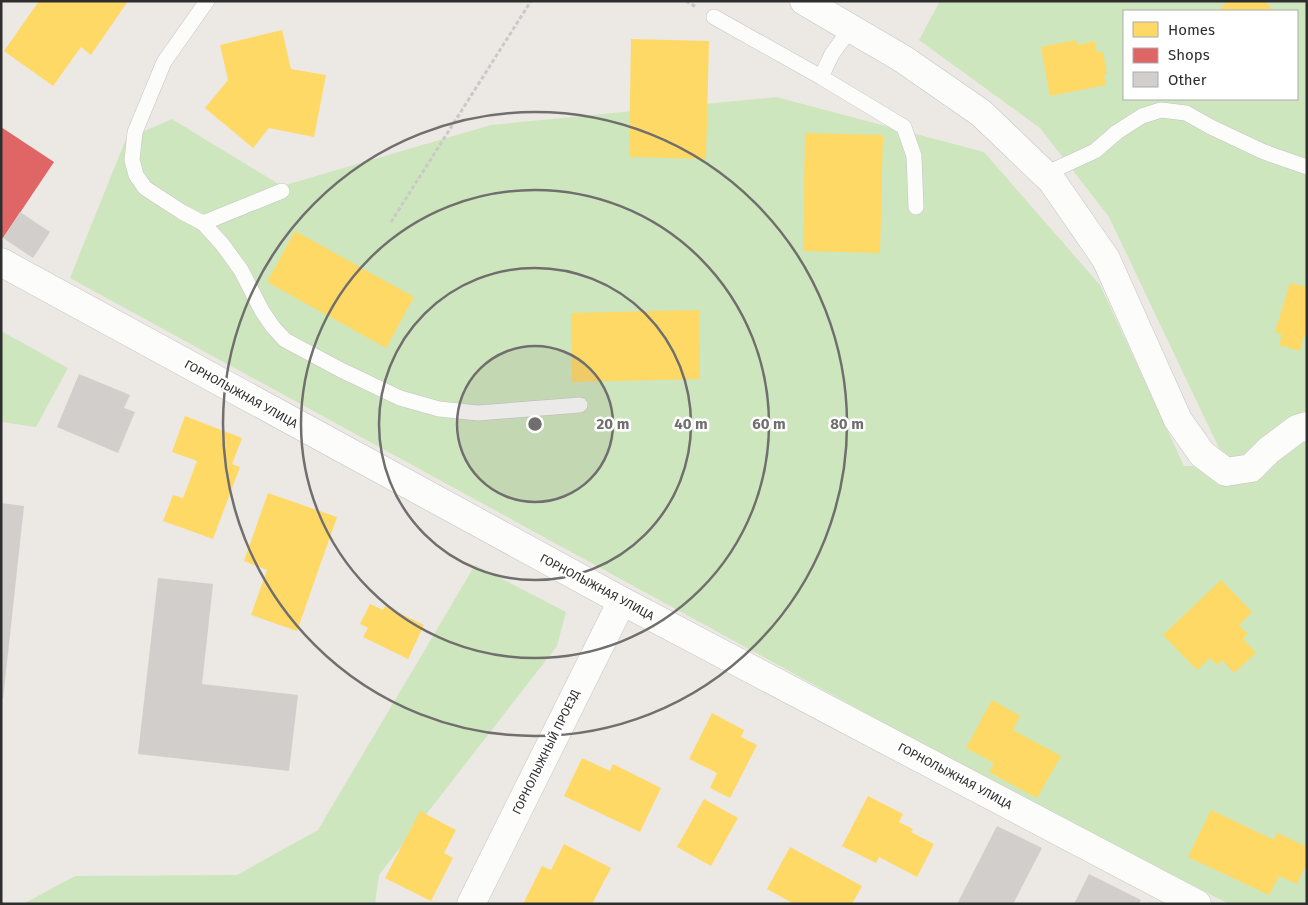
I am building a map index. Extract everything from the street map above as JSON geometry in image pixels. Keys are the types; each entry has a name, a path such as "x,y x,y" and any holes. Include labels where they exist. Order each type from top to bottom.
{"street":[{"path":"804,1 903,59 981,114 1052,181 1106,259 1178,420 1202,454 1226,472 1251,468 1269,450 1290,434 1297,429 1307,426"},
{"name":"ГОРНОЛЫЖНАЯ УЛИЦА","path":"1,262 622,601 1197,904"},
{"name":"ГОРНОЛЫЖНЫЙ ПРОЕЗД","path":"471,904 622,601"}],"lane":[{"path":"207,1 164,62 135,132 132,160 136,175 145,188 203,223 222,244 241,270 262,311 273,327 286,340 350,374 400,398 439,409 478,413 580,405"},
{"path":"714,17 821,77 904,127 914,156 916,207"},
{"path":"821,77 832,54 851,28"},
{"path":"1045,174 1095,151 1117,132 1142,116 1161,110 1186,113 1264,152 1307,167"},
{"path":"203,223 282,191"}],"path":[{"path":"391,222 531,1"}],"green space":[{"path":"940,1 1307,1 1307,904 1229,904 1025,800 70,278 126,139 172,119 282,186 491,125 776,97 984,152 1100,285 1184,466 1227,465 1109,217 1040,128 919,40"},
{"path":"1,331 68,368 36,427 1,422"},
{"path":"475,565 566,612 557,646 379,875 375,904 23,904 75,876 237,875 318,830"}],"building: Homes":[{"path":"39,1 128,1 91,55 81,47 53,86 4,51"},
{"path":"1228,1 1264,1 1273,10 1219,10"},
{"path":"282,30 291,69 326,75 314,137 269,128 253,148 205,108 228,80 220,45"},
{"path":"631,39 709,41 706,159 629,157"},
{"path":"1076,40 1077,45 1095,41 1097,53 1103,52 1107,74 1104,75 1106,85 1050,96 1041,47"},
{"path":"805,133 883,135 880,253 803,251"},
{"path":"295,231 414,297 386,348 267,282"},
{"path":"1290,283 1307,287 1307,336 1304,335 1300,351 1279,345 1282,334 1275,332"},
{"path":"699,310 700,379 572,382 571,313"},
{"path":"185,416 242,438 232,464 240,467 213,539 163,521 173,495 183,498 197,461 172,452"},
{"path":"268,493 337,517 297,631 251,615 267,570 244,561"},
{"path":"1221,580 1252,612 1239,625 1248,634 1243,639 1256,653 1234,673 1222,660 1217,665 1210,658 1197,670 1163,635"},
{"path":"370,604 383,610 385,606 424,625 408,659 363,637 368,628 360,624"},
{"path":"992,700 1020,716 1013,730 1061,756 1037,798 989,772 994,763 966,748"},
{"path":"712,713 744,730 741,737 757,745 730,798 710,788 717,773 689,759"},
{"path":"582,758 610,771 613,764 661,788 640,832 564,796"},
{"path":"868,796 903,814 899,822 913,829 911,832 934,844 917,877 879,857 876,863 842,846"},
{"path":"704,799 738,818 711,866 677,847"},
{"path":"1211,810 1274,840 1277,833 1307,847 1307,863 1297,884 1279,876 1269,895 1188,857"},
{"path":"420,811 456,830 444,853 453,858 431,901 385,878"},
{"path":"564,844 611,868 592,904 523,904 542,866 551,870"},
{"path":"790,847 862,886 852,904 794,904 767,889"}],"building: Shops":[{"path":"1,127 54,162 3,238 1,237"}],"building: Other":[{"path":"20,212 50,232 33,258 3,238"},
{"path":"79,374 130,395 124,408 135,412 118,453 57,427"},
{"path":"1,503 24,506 3,699 1,698"},
{"path":"158,578 213,584 202,684 298,695 289,771 138,754"},
{"path":"997,826 1042,848 1013,904 957,904"},
{"path":"1089,874 1141,900 1139,904 1074,904"}]}
